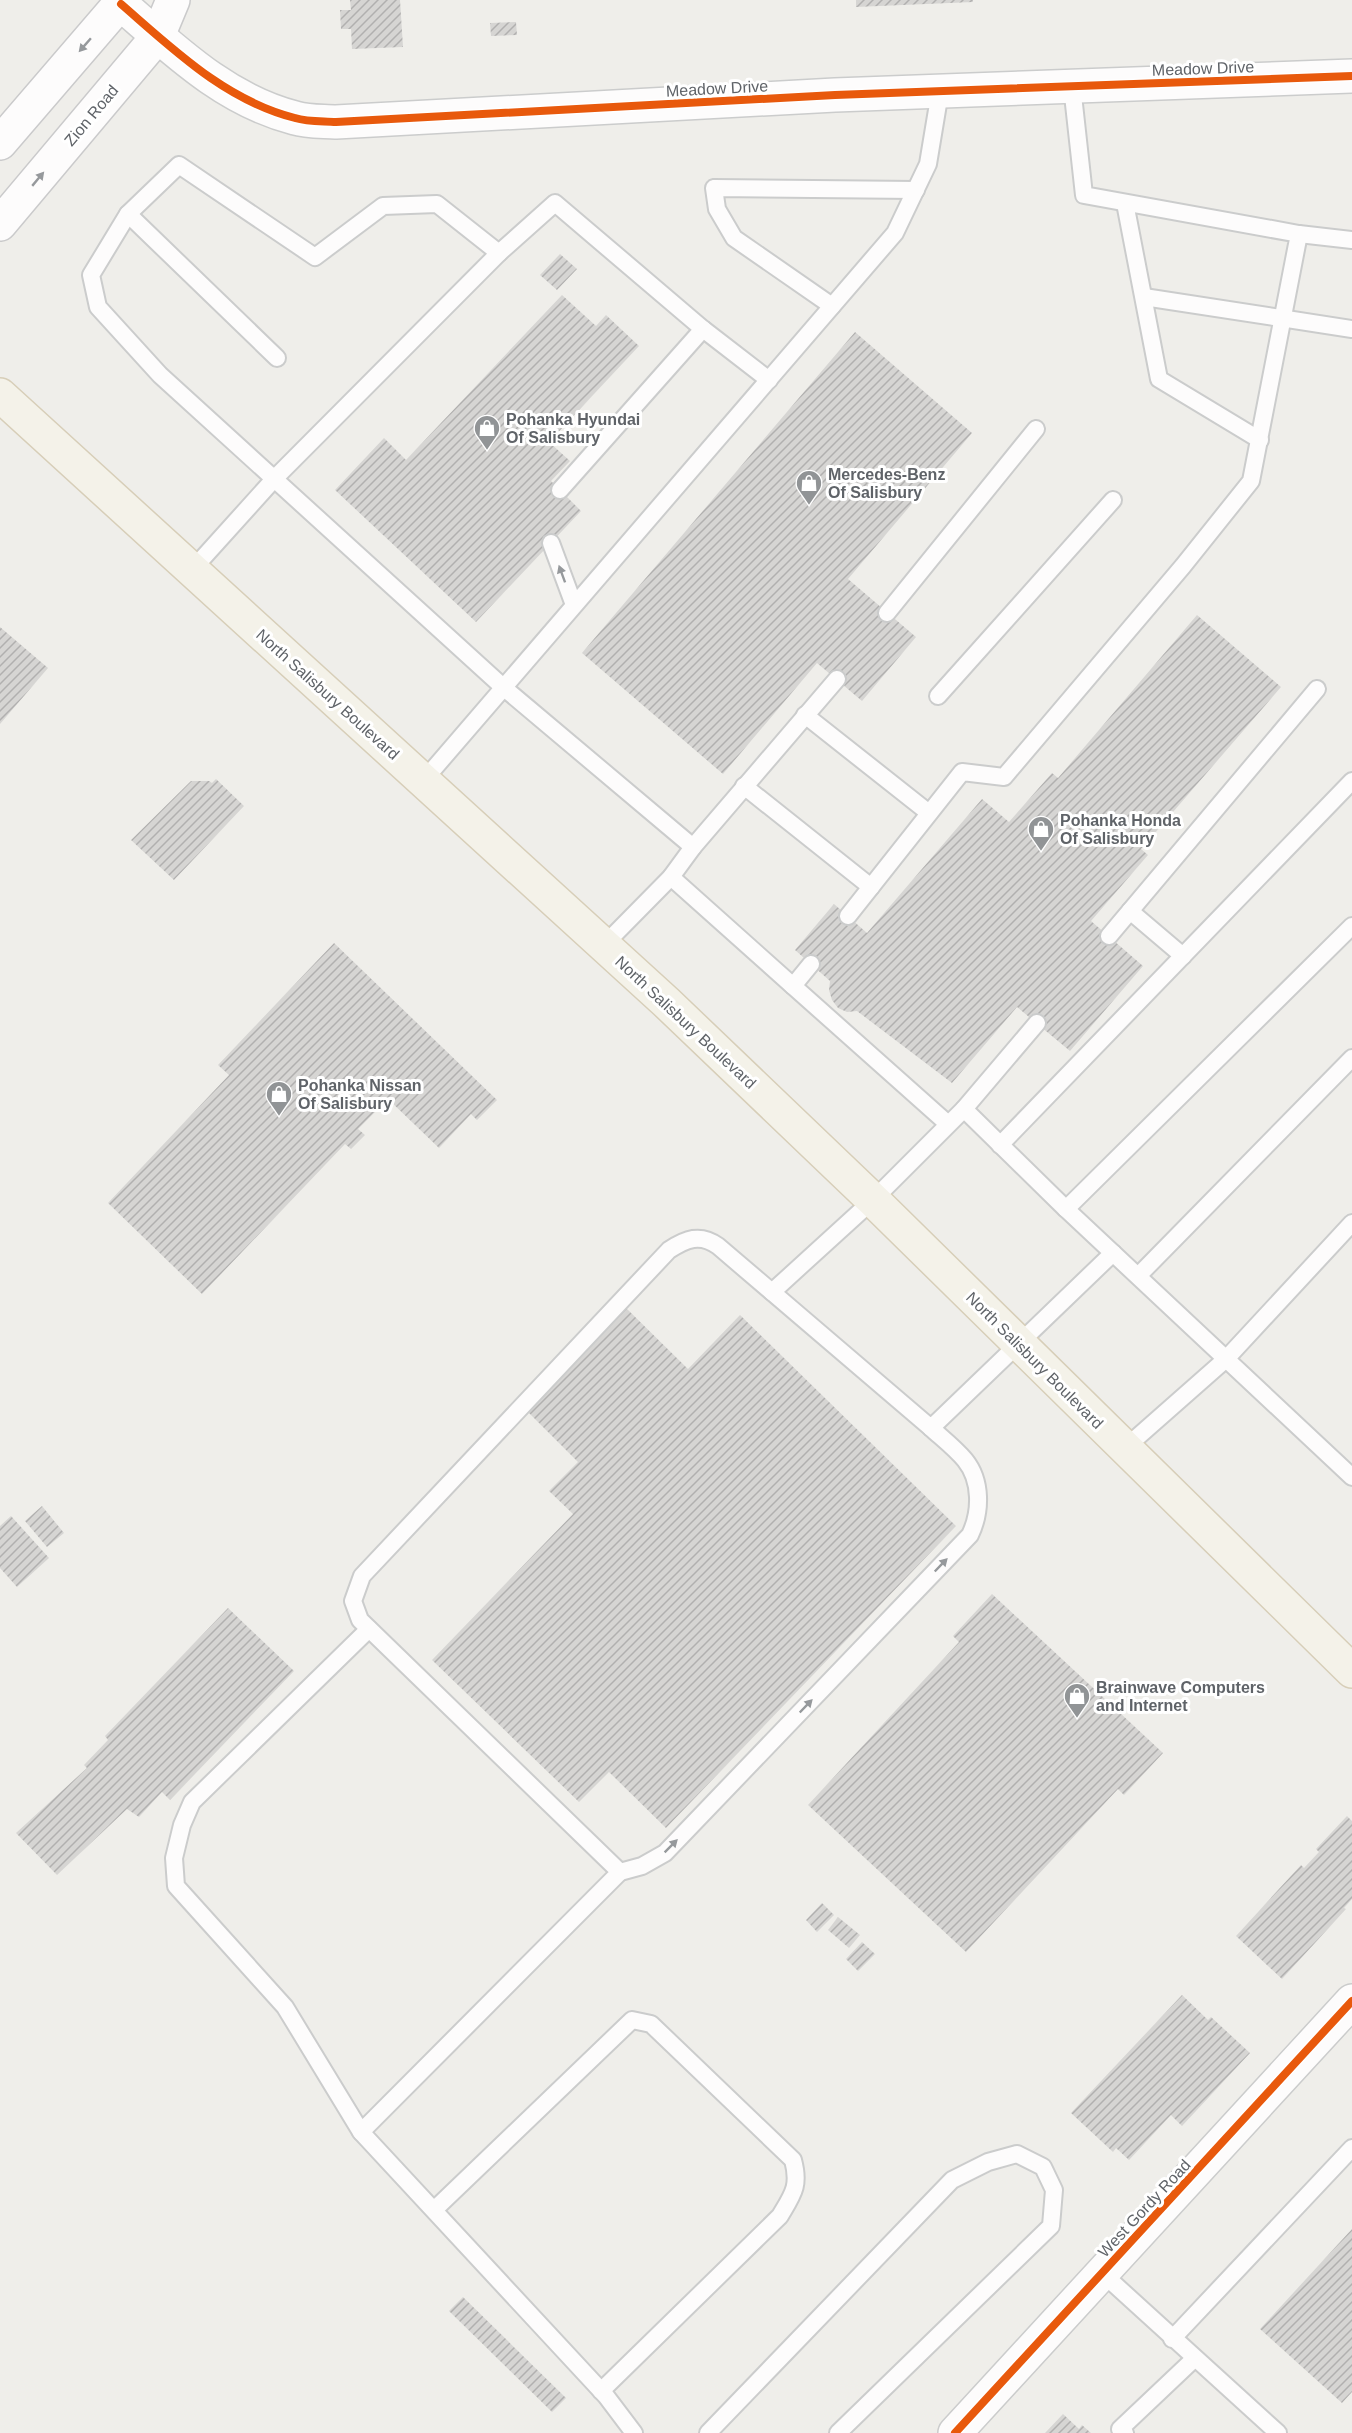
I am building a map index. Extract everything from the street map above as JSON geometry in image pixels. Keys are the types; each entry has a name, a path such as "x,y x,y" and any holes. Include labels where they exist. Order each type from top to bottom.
{"main road":[{"name":"North Salisbury Boulevard","path":"0,395 604,945 873,1200 1352,1671"}],"street":[{"name":"Zion Road","path":"0,224 158,36 173,0"},
{"name":"Meadow Drive","path":"122,2 208,78 248,102 296,119 336,122 811,96 1352,76"},
{"path":"0,143 122,2"},
{"name":"West Gordy Road","path":"955,2433 1352,2001"}],"lane":[{"path":"1072,87 1084,195 1299,234 1352,240"},
{"path":"424,780 895,233 928,164 940,92"},
{"path":"499,253 437,204 383,206 315,257 179,165 128,214 91,275 98,307 160,375 503,687 693,848"},
{"path":"832,306 734,238 717,209 714,188 915,190"},
{"path":"192,570 275,478 499,253 555,203 703,329 769,380"},
{"path":"1125,203 1159,379 1260,441"},
{"path":"128,214 277,358"},
{"path":"848,916 962,772 1004,777 1184,566 1251,481 1299,234"},
{"path":"1144,297 1352,329"},
{"path":"560,490 703,329"},
{"path":"887,613 1036,429"},
{"path":"938,696 1113,500"},
{"path":"551,543 574,605"},
{"path":"604,945 670,877 744,786 837,679"},
{"path":"1108,936 1317,689"},
{"path":"805,715 929,813"},
{"path":"1000,1145 1352,781"},
{"path":"744,786 871,887"},
{"path":"670,877 948,1124"},
{"path":"1130,911 1183,956"},
{"path":"1066,1209 1352,926"},
{"path":"793,986 811,964"},
{"path":"772,1292 873,1200 963,1109 1037,1023"},
{"path":"1138,1276 1352,1058"},
{"path":"963,1109 1066,1209 1352,1477"},
{"path":"1125,1448 1226,1359 1352,1223"},
{"path":"361,2132 620,1872 642,1866 665,1853 970,1535 976,1523 978,1509 975,1482 966,1461 931,1428 709,1239 686,1239 669,1250 362,1576 353,1600 360,1620 620,1872"},
{"path":"931,1428 1113,1253"},
{"path":"369,1629 192,1802 182,1825 174,1858 176,1886 285,2007 361,2132 601,2391 634,2433"},
{"path":"434,2210 632,2020 651,2024 793,2160 797,2176 795,2190 780,2216 601,2391"},
{"path":"1172,2339 1352,2148"},
{"path":"708,2433 952,2180 988,2162 1017,2154 1043,2167 1054,2190 1051,2226 837,2433"},
{"path":"1102,2273 1278,2433"},
{"path":"1125,2433 1120,2429 1194,2359"}],"building":[{"path":"350,0 400,0 403,47 352,49 351,29 341,29 340,10 351,10"},
{"path":"856,0 973,0 973,2 856,7"},
{"path":"516,22 517,35 491,36 490,23"},
{"path":"560,254 577,269 557,290 540,275"},
{"name":"Pohanka Hyundai Of Salisbury","path":"562,295 596,326 606,315 639,346 549,442 570,461 551,481 581,511 476,622 335,490 384,438 406,460"},
{"name":"Mercedes-Benz Of Salisbury","path":"855,332 972,433 848,579 916,637 862,701 817,663 723,774 582,653"},
{"name":"Pohanka Honda Of Salisbury","path":"1197,615 1281,687 1141,849 1148,855 1091,921 1143,966 1070,1051 1017,1007 952,1083 857,1011 847,1012 838,1008 829,990 830,981 795,950 834,904 867,933 982,799 1009,822 1052,773 1058,778"},
{"path":"0,627 48,668 0,724"},
{"path":"216,779 244,806 174,880 131,840 191,781 212,783"},
{"name":"Pohanka Nissan Of Salisbury","path":"334,943 497,1100 477,1120 471,1114 439,1148 388,1099 358,1129 365,1135 351,1149 345,1144 202,1294 108,1203 229,1075 218,1065"},
{"path":"626,1308 688,1369 740,1315 956,1526 666,1828 609,1772 579,1802 432,1660 573,1514 549,1491 578,1462 527,1411"},
{"path":"42,1506 64,1533 47,1547 25,1521"},
{"path":"11,1516 49,1558 17,1587 0,1568 0,1526"},
{"path":"992,1594 1163,1753 1124,1795 1118,1789 966,1952 808,1805 959,1642 953,1636"},
{"path":"228,1608 294,1671 170,1800 162,1792 139,1817 127,1809 57,1875 16,1833 87,1768 84,1765 108,1740 105,1736"},
{"path":"1347,1816 1352,1821 1352,1899 1344,1908 1346,1909 1282,1979 1236,1936 1301,1865 1304,1868 1319,1852 1316,1849"},
{"path":"822,1903 834,1915 817,1932 806,1920"},
{"path":"838,1917 860,1935 849,1948 828,1930"},
{"path":"862,1942 875,1954 858,1971 846,1959"},
{"path":"1182,1995 1208,2020 1211,2017 1250,2053 1182,2126 1171,2115 1129,2160 1116,2148 1113,2152 1071,2113"},
{"path":"1352,2229 1352,2392 1342,2403 1260,2329"},
{"path":"463,2297 566,2398 552,2412 449,2311"},
{"path":"1063,2414 1079,2429 1082,2425 1091,2433 1045,2433"}],"cycle path":[{"path":"121,4 181,56 223,86 270,110 315,121 336,122 835,95 1352,76"},
{"path":"955,2433 1352,2001"}],"place":[{"name":"Pohanka Hyundai Of Salisbury","path":"487,451"},
{"name":"Mercedes-Benz Of Salisbury","path":"809,506"},
{"name":"Pohanka Honda Of Salisbury","path":"1041,852"},
{"name":"Pohanka Nissan Of Salisbury","path":"279,1117"},
{"name":"Brainwave Computers and Internet","path":"1077,1719"}]}
